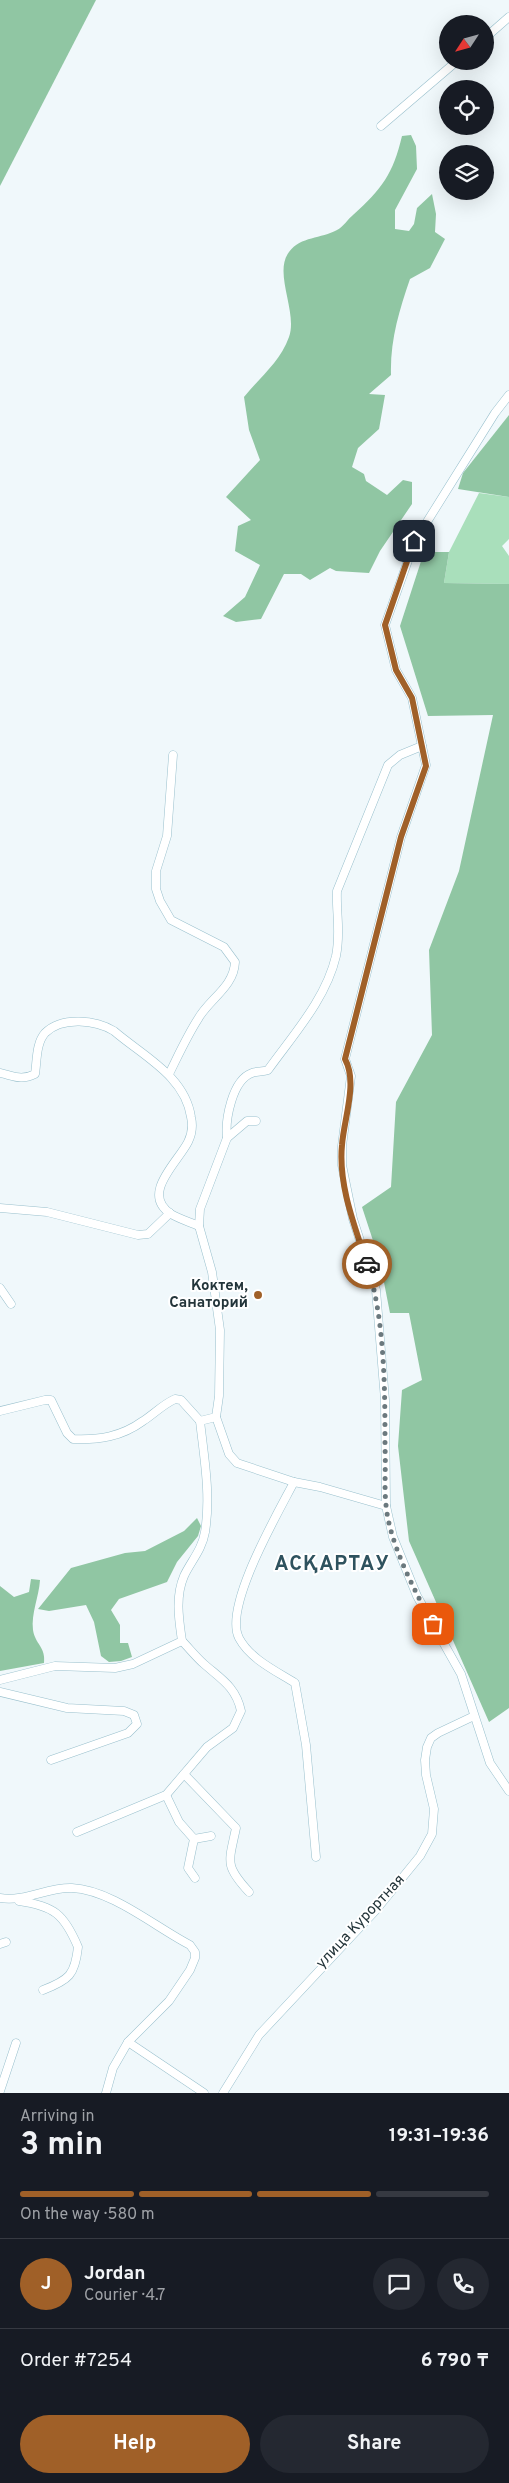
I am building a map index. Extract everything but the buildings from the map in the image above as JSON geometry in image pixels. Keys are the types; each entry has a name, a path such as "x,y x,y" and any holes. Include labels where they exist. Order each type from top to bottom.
{"street":[{"path":"494,30 509,17"},
{"path":"381,126 446,70"},
{"path":"509,395 495,413 414,541 385,625 396,670 412,698 426,766 401,837 346,1058 351,1076 342,1146 342,1165 353,1219 376,1290 385,1400 386,1506 393,1537 417,1596 461,1674 490,1763 509,1791"},
{"path":"386,1506 320,1486 294,1482 237,1462 229,1454 216,1417 219,1396 220,1330 212,1272 199,1226 200,1209 227,1138 227,1114 235,1093 246,1078 253,1073 268,1070 312,1010 325,985 336,956 340,920 336,905 337,891 388,765 400,755 422,746"},
{"path":"169,1074 198,1017 224,989 233,975 236,962 224,947 175,923 165,911 156,889 156,872 167,836 173,755"},
{"path":"0,1073 18,1078 26,1078 34,1074 40,1043 45,1033 67,1023 84,1022 106,1026 114,1031 169,1074 187,1101 193,1128 187,1144 175,1159 159,1188 159,1196 170,1213 199,1226"},
{"path":"227,1138 247,1121 256,1120"},
{"path":"0,1208 47,1212 138,1235 148,1234 170,1213"},
{"path":"0,1288 11,1304"},
{"path":"0,1411 51,1400 67,1433 73,1439 97,1440 121,1434 143,1422 159,1408 175,1399 181,1400 200,1421 207,1488 207,1514 201,1549 184,1577 178,1602 182,1641 203,1663 225,1680 235,1692 241,1711 233,1728 207,1747 166,1795 77,1832"},
{"path":"200,1421 216,1417"},
{"path":"294,1482 247,1576 240,1597 237,1633 239,1639 260,1661 295,1683 306,1745 316,1857"},
{"path":"0,1680 55,1666 115,1668 134,1664 182,1641"},
{"path":"0,1692 67,1708 124,1711 134,1716 137,1724 128,1733 52,1760"},
{"name":"улица Курортная","path":"222,2093 259,2035 376,1910 420,1856 432,1834 434,1809 425,1760 432,1738 438,1733 474,1716"},
{"path":"184,1774 236,1828 229,1864 236,1878 249,1892"},
{"path":"166,1795 172,1811 194,1839 188,1868 195,1878"},
{"path":"194,1839 211,1836"},
{"path":"15,1900 72,1888 104,1896 190,1945 195,1952 195,1958 180,1987 154,2018 128,2042 114,2068 106,2093"},
{"path":"0,1898 50,1908 64,1921 78,1947 71,1974 63,1983 43,1990"},
{"path":"128,2042 204,2093"},
{"path":"0,2091 16,2043"}],"green space":[{"path":"0,0 96,0 0,186"},
{"path":"411,135 416,146 417,169 395,210 395,229 409,231 414,224 417,208 432,194 436,214 435,232 445,239 430,268 410,279 396,326 392,350 391,375 369,394 385,395 379,429 358,448 352,467 364,474 366,481 387,495 403,480 412,482 412,504 380,551 369,573 336,571 330,568 310,580 301,574 284,574 261,619 236,622 223,616 245,597 260,565 235,551 238,526 251,520 226,497 260,460 249,430 244,397 275,362 289,337 291,316 284,282 285,261 289,252 299,243 337,230 372,197 385,180 395,161 402,136"},
{"path":"509,415 509,497 458,489 463,473"},
{"path":"479,493 509,497 509,539 502,546 509,556 509,584 444,583 449,552"},
{"path":"424,552 449,552 444,583 509,584 509,1708 489,1722 409,1541 398,1446 402,1390 422,1380 409,1313 390,1313 380,1262 362,1207 391,1187 396,1102 432,1035 429,950 459,871 493,715 428,716 400,626"},
{"path":"197,1518 201,1526 198,1536 177,1562 167,1582 119,1599 111,1610 120,1625 120,1643 128,1643 132,1657 121,1661 109,1662 101,1656 94,1622 86,1605 49,1611 38,1609 71,1568 125,1553 145,1551 184,1531"},
{"path":"31,1579 40,1580 34,1611 33,1630 42,1649 44,1663 0,1671 0,1586 14,1597 29,1592"}],"way so far":[{"path":"367,1264 376,1290 385,1400 386,1506 393,1537 417,1596 433,1624"}],"place":[{"name":"Коктем, Санаторий","path":"258,1295"}],"district":[{"name":"АСҚАРТАУ","path":"332,1565"}],"route":[{"path":"367,1264 353,1219 342,1165 342,1146 351,1076 350,1068 345,1059 401,837 426,766 412,698 396,670 385,625 414,541"}]}
